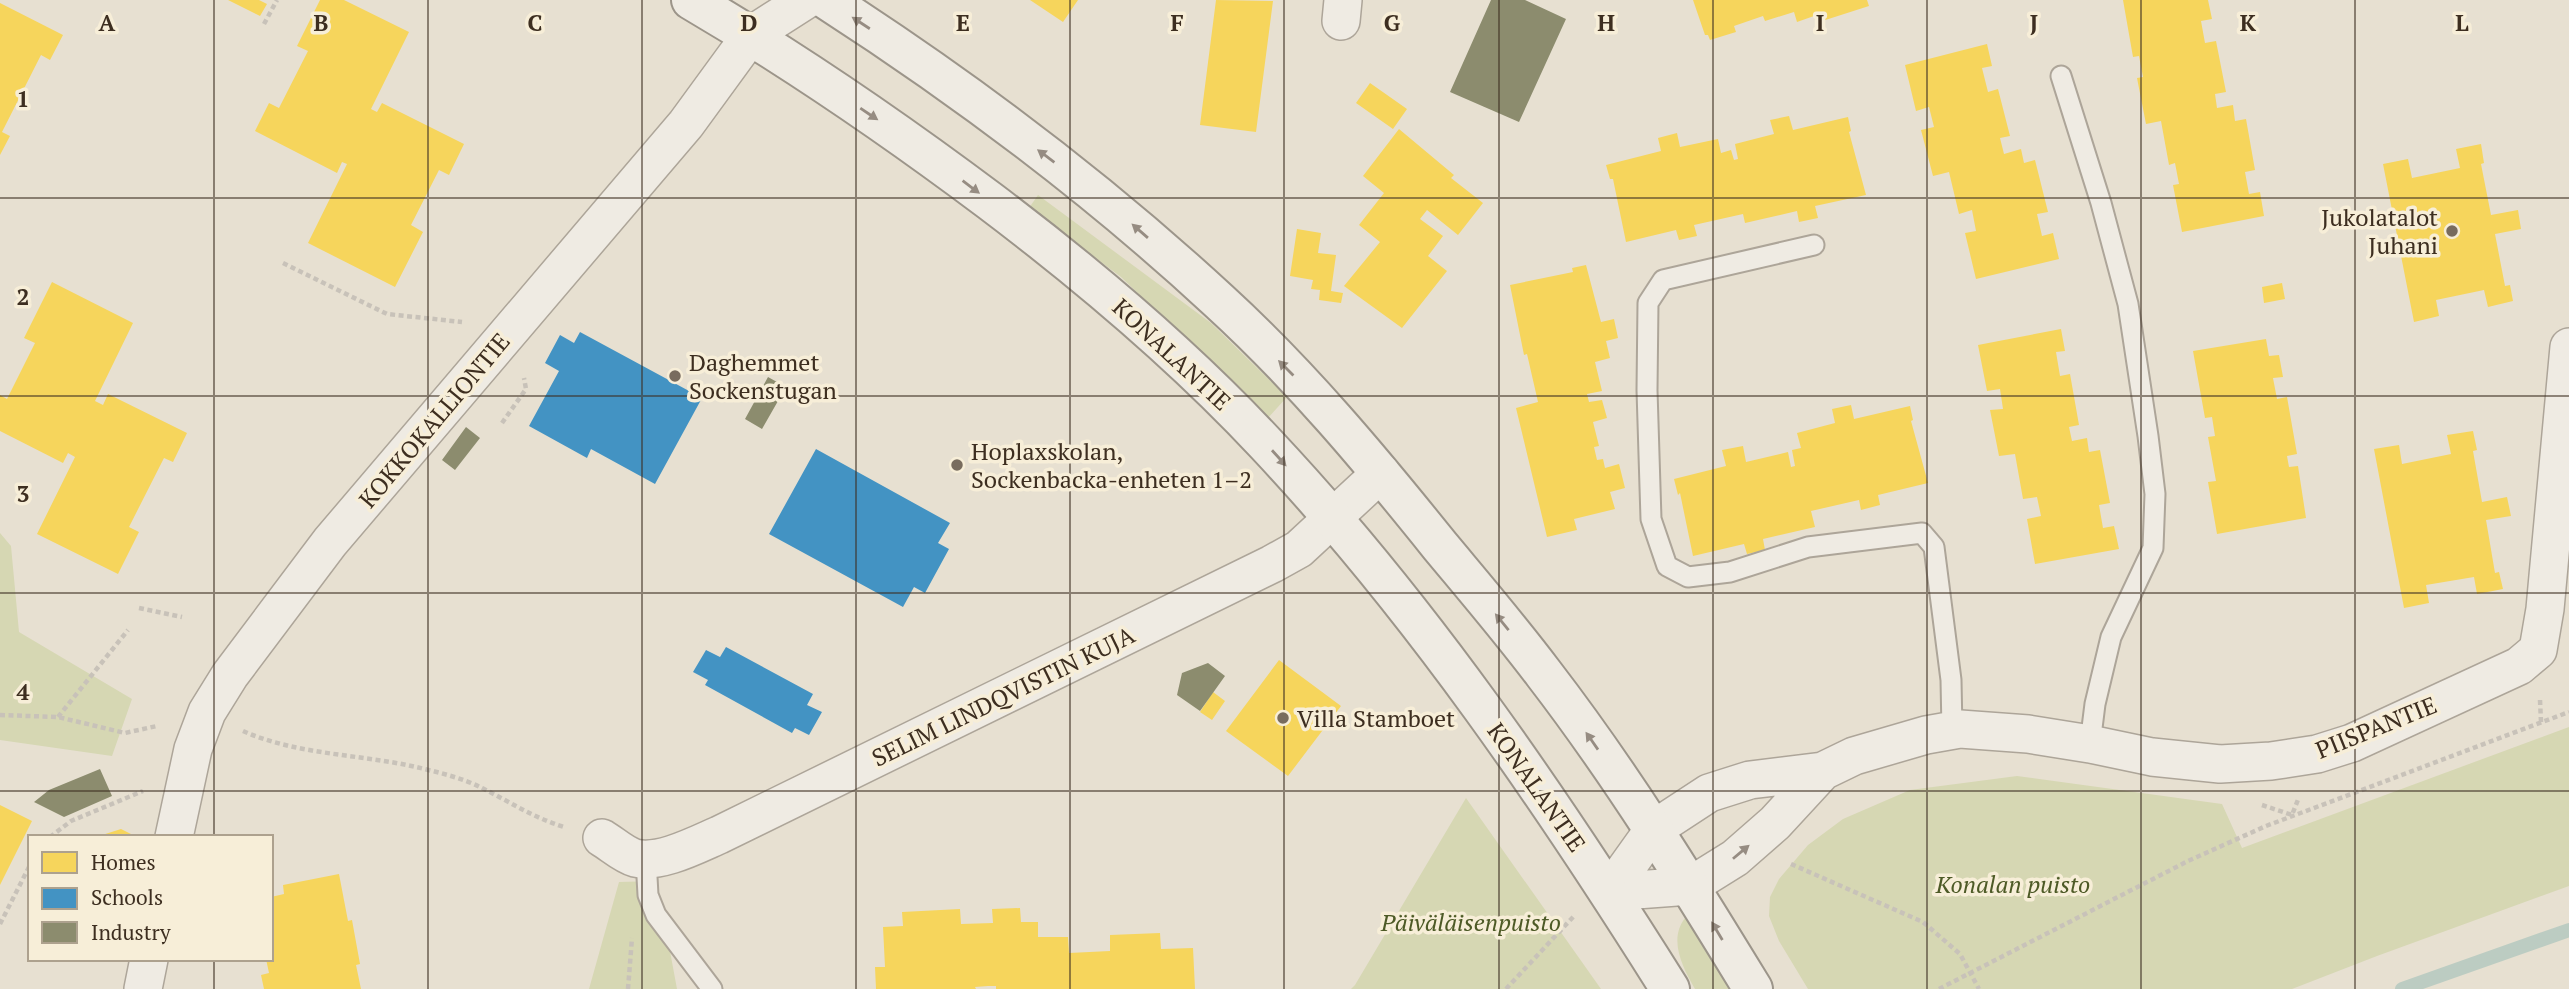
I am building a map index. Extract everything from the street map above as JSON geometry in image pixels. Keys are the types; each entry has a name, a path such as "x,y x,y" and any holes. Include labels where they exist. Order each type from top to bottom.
{"main road":[{"name":"KONALANTIE","path":"691,0 751,35 916,145 1068,260 1171,349 1265,442 1333,518 1442,652 1609,892 1670,989"},
{"path":"827,0 899,47 1100,197 1221,302 1312,394 1381,473 1545,675 1654,829 1753,989"}],"street":[{"path":"751,35 806,0"},
{"name":"KOKKOKALLIONTIE","path":"174,835 193,749 207,712 230,675 330,542 686,124 751,35"},
{"name":"PIISPANTIE","path":"1609,892 1654,829 1709,793 1750,780 1823,771 1888,744 1959,729 2028,734 2152,757 2220,764 2272,761 2317,754 2352,743 2519,666 2538,650 2546,609 2569,347"},
{"name":"SELIM LINDQVISTIN KUJA","path":"646,859 678,853 719,835 1272,564 1299,549 1381,473"},
{"name":"PIISPANTIE","path":"1609,892 1690,886 1735,858 1775,823 1823,771"},
{"path":"602,838 634,858 646,859"},
{"path":"143,989 149,961"}],"lane":[{"path":"2061,76 2101,203 2128,304 2155,494 2153,548 2111,637 2095,704 2090,744"},
{"path":"1814,245 1663,280 1648,303 1647,390 1651,519 1667,566 1688,578 1730,572 1808,547 1922,533 1934,547 1951,680 1952,730"},
{"path":"646,859 648,895 656,915 712,989"}],"path":[{"path":"264,24 277,0"},
{"path":"283,263 387,314 463,322"},
{"path":"139,608 182,617"},
{"path":"58,717 128,630"},
{"path":"207,712 267,742 416,767 480,786 536,819 602,838"},
{"path":"1939,989 2188,861 2292,815 2569,712"},
{"path":"0,715 58,717 125,733 169,724"},
{"path":"53,835 71,821 153,786"},
{"path":"2259,804 2292,815"},
{"path":"1783,860 1923,922 1960,954 1979,989"},
{"path":"0,924 28,870"},
{"path":"1506,989 1577,914 1609,892"}],"green space":[{"path":"1038,195 1211,323 1287,397 1268,418 1121,277 1029,208"},
{"path":"0,533 11,546 19,632 132,699 112,756 0,740"},
{"name":"Konalan puisto","path":"2569,727 2569,886 2292,989 1808,989 1779,941 1769,916 1770,897 1779,879 1808,845 1843,819 1910,790 2017,776 2222,804 2242,848"},
{"name":"Päiväläisenpuisto","path":"1466,798 1601,989 1351,989"},
{"path":"657,881 677,989 589,989 619,882"},
{"path":"1685,918 1729,989 1695,989 1679,954 1678,935"}],"building: Homes":[{"path":"228,0 259,0 267,4 260,16"},
{"path":"320,0 344,0 409,32 371,109 377,112 382,103 464,144 449,175 439,170 411,225 423,232 395,287 308,243 347,164 342,162 337,173 255,131 269,103 279,108 308,51 297,46"},
{"path":"1030,0 1078,0 1063,22"},
{"path":"1216,0 1273,1 1256,132 1200,125"},
{"path":"1693,0 1867,0 1869,6 1816,23 1814,16 1797,22 1794,12 1765,21 1763,16 1734,26 1736,32 1710,40 1708,35 1705,35"},
{"path":"2123,0 2208,0 2212,19 2201,21 2205,43 2216,41 2226,92 2215,94 2217,108 2233,105 2235,121 2246,119 2255,170 2245,172 2249,194 2260,192 2264,216 2182,232 2173,185 2179,184 2175,163 2169,165 2161,121 2146,124 2137,78 2143,77 2139,56 2133,57"},
{"path":"0,3 63,35 50,60 41,55 2,132 10,136 0,155"},
{"path":"1987,44 1992,66 1982,68 1988,92 1998,89 2010,136 2000,138 2004,154 2021,149 2024,163 2035,160 2048,212 2037,214 2042,236 2053,233 2059,259 1976,279 1965,233 1976,231 1972,210 1959,214 1949,172 1933,176 1921,130 1934,127 1929,107 1916,111 1905,65"},
{"path":"1370,83 1407,109 1393,129 1356,103"},
{"path":"1789,116 1793,130 1848,117 1849,132 1866,195 1815,206 1818,218 1799,222 1797,211 1745,223 1743,214 1694,225 1697,236 1679,240 1676,230 1626,242 1613,179 1610,179 1606,165 1661,151 1658,138 1677,133 1680,147 1718,139 1721,153 1731,150 1734,160 1738,159 1735,144 1774,134 1770,120"},
{"path":"1399,129 1454,175 1451,178 1483,203 1458,235 1427,210 1420,219 1443,236 1428,256 1447,271 1402,328 1344,286 1380,242 1359,225 1384,193 1363,176"},
{"name":"Jukolatalot Juhani","path":"2481,144 2484,163 2481,164 2491,215 2518,210 2521,229 2495,234 2505,286 2510,285 2513,301 2488,307 2484,290 2436,300 2439,316 2414,322 2383,164 2408,159 2412,178 2460,168 2456,149"},
{"path":"1297,229 1321,233 1318,253 1336,255 1331,291 1343,293 1341,303 1319,300 1320,290 1311,289 1313,280 1290,276"},
{"path":"1586,265 1601,322 1614,319 1618,338 1606,341 1610,358 1595,362 1602,391 1587,394 1589,402 1602,400 1607,418 1593,422 1599,446 1594,447 1597,460 1603,459 1605,468 1619,464 1625,488 1610,492 1615,509 1574,519 1577,530 1547,537 1516,408 1538,402 1527,354 1524,355 1510,285 1573,272 1572,268"},
{"path":"52,282 133,323 95,401 103,405 108,394 187,433 173,462 164,458 129,527 139,532 118,574 37,534 75,457 68,453 63,463 0,431 0,395 7,399 35,343 24,338"},
{"path":"2282,283 2285,299 2264,303 2262,287"},
{"path":"2061,329 2065,351 2056,352 2060,376 2070,374 2079,425 2069,427 2072,441 2087,438 2089,452 2100,450 2110,503 2099,505 2103,528 2114,526 2119,549 2035,564 2027,519 2041,516 2037,497 2023,499 2015,454 1999,456 1990,410 2003,409 2000,389 1987,391 1978,345"},
{"path":"2266,339 2269,356 2279,355 2283,377 2273,378 2277,399 2287,397 2297,454 2287,456 2289,467 2298,466 2306,518 2217,534 2208,482 2216,481 2208,437 2215,436 2212,417 2205,418 2193,351"},
{"path":"1851,405 1854,419 1910,406 1911,421 1928,483 1878,495 1880,505 1861,510 1859,500 1811,511 1815,527 1763,539 1765,550 1747,554 1744,544 1693,556 1680,493 1678,495 1674,479 1726,466 1722,450 1743,446 1746,462 1788,452 1791,467 1795,466 1792,450 1801,448 1797,433 1835,423 1832,409"},
{"path":"2473,431 2477,450 2473,451 2482,502 2507,497 2511,516 2486,520 2495,573 2499,572 2503,589 2477,594 2474,577 2426,585 2429,603 2404,608 2374,449 2399,445 2402,464 2451,454 2447,435"},
{"name":"Villa Stamboet","path":"1279,660 1341,706 1288,776 1226,731"},
{"path":"1213,692 1225,701 1212,720 1200,712"},
{"path":"0,805 32,821 0,885"},
{"path":"121,829 133,835 102,835"},
{"path":"339,874 348,921 352,920 360,964 356,965 361,989 264,989 261,975 269,973 266,961 273,961 273,897 284,894 283,885"},
{"path":"1020,908 1021,922 1038,922 1038,937 1068,937 1069,953 1110,951 1110,935 1160,933 1161,949 1193,948 1195,989 996,989 996,986 988,986 975,987 976,989 876,989 875,967 885,967 883,927 903,926 902,912 960,909 961,924 993,923 992,909"}],"building: Schools":[{"path":"580,332 702,398 655,484 591,449 587,458 529,426 559,371 545,363 560,335 574,343"},
{"path":"816,449 950,523 938,543 949,549 925,593 914,587 903,607 769,534"},
{"path":"726,647 813,694 807,705 822,712 809,735 795,728 792,733 705,685 708,680 693,672 706,650 720,657"}],"building: Industry":[{"path":"1491,0 1525,0 1566,19 1519,122 1450,92"},
{"path":"768,377 786,387 762,429 745,419"},
{"path":"466,427 480,438 455,470 442,460"},
{"path":"1208,663 1225,676 1200,711 1177,695 1182,673"},
{"path":"100,769 112,796 64,817 34,802 49,790"}],"waterway":[{"path":"2402,989 2569,930"}],"place":[{"name":"Jukolatalot Juhani","path":"2452,231"},
{"name":"Daghemmet Sockenstugan","path":"675,376"},
{"name":"Hoplaxskolan, Sockenbacka-enheten 1–2","path":"957,465"},
{"name":"Villa Stamboet","path":"1283,718"}]}
